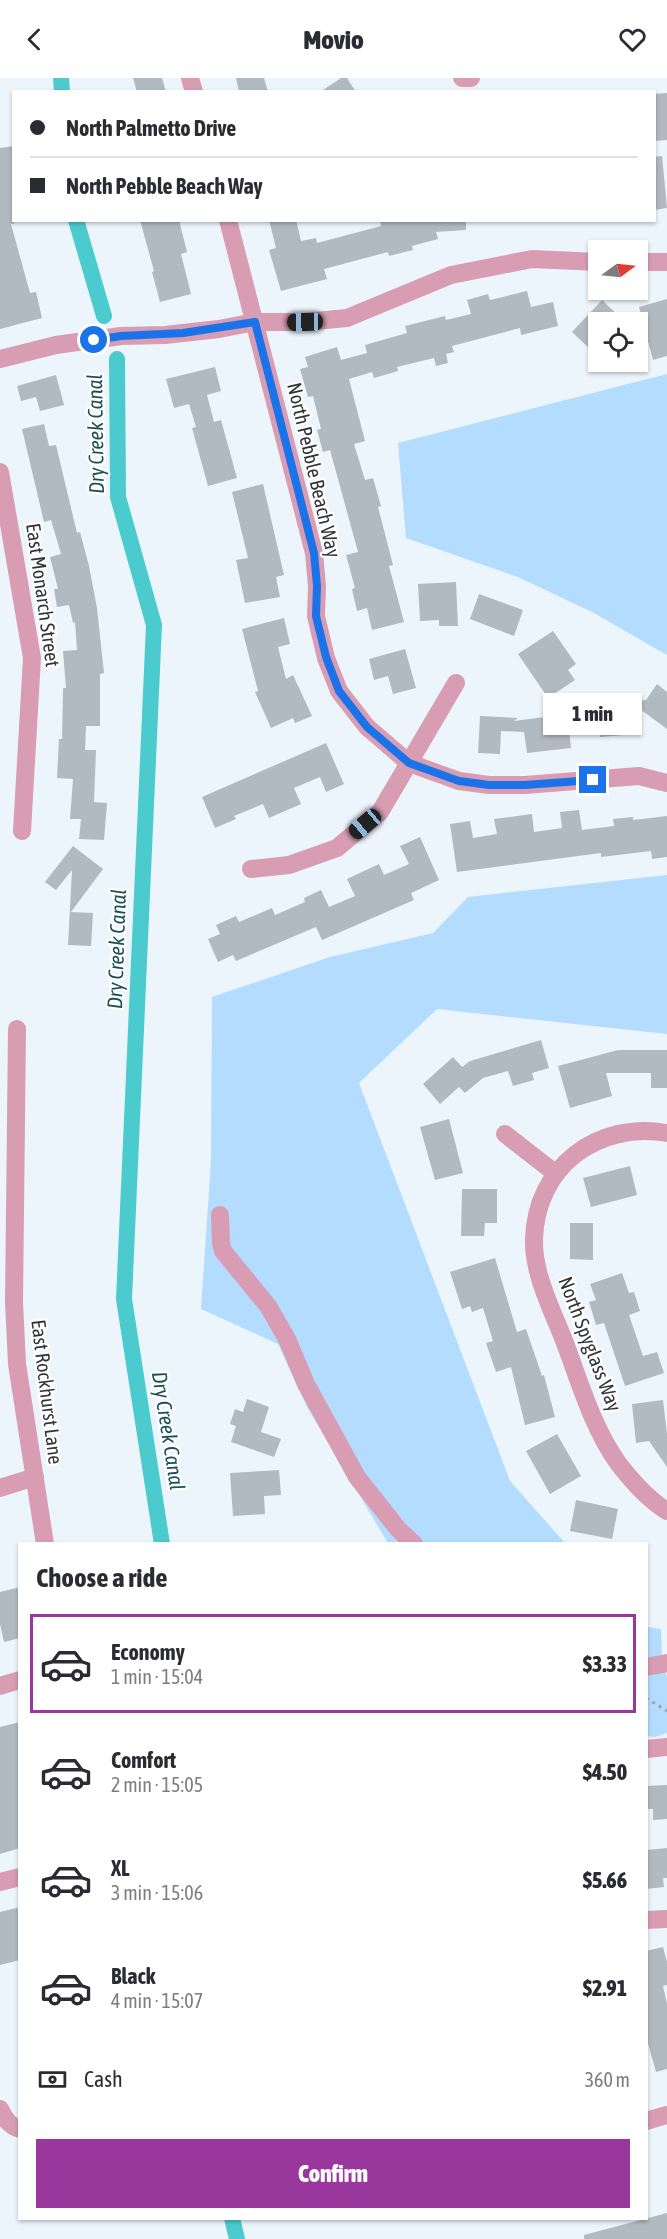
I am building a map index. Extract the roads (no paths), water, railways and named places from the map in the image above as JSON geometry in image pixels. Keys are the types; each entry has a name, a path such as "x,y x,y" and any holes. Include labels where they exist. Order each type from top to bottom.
{"street":[{"path":"462,78 471,78"},
{"name":"North Pebble Beach Way","path":"229,222 314,553 317,586 316,616 326,657 339,691 367,727 409,763 459,781 489,785 525,785 639,776 667,783"},
{"path":"0,359 56,345 121,336 197,332 255,322 305,322 347,318 451,275 532,259 588,262"},
{"path":"648,262 667,262"},
{"name":"East Monarch Street","path":"0,472 5,524 32,658 22,831"},
{"path":"251,869 289,865 337,848 380,812 456,683"},
{"name":"East Rockhurst Lane","path":"17,1029 8,1129 7,1304 45,1542"},
{"name":"North Spyglass Way","path":"667,1133 626,1132 594,1143 573,1154 555,1173 539,1204 534,1240 540,1277 595,1421 618,1464 656,1504 667,1511"},
{"path":"505,1134 555,1173"},
{"path":"220,1215 223,1251 268,1306 287,1339 306,1384 357,1477 398,1529 412,1542"},
{"path":"0,1488 35,1477"},
{"path":"648,1667 667,1663"},
{"path":"0,1686 18,1681"},
{"path":"648,1749 667,1747"},
{"path":"0,1882 18,1878"},
{"path":"648,1920 667,1919"},
{"path":"0,2109 4,2118 17,2129"},
{"path":"648,2120 667,2115"}],"waterway":[{"name":"Dry Creek Canal","path":"61,78 62,90"},
{"name":"Dry Creek Canal","path":"77,222 104,316"},
{"name":"Dry Creek Canal","path":"117,359 118,497 154,625 124,1299 162,1542"},
{"name":"Dry Creek Canal","path":"232,2220 237,2239"}]}
